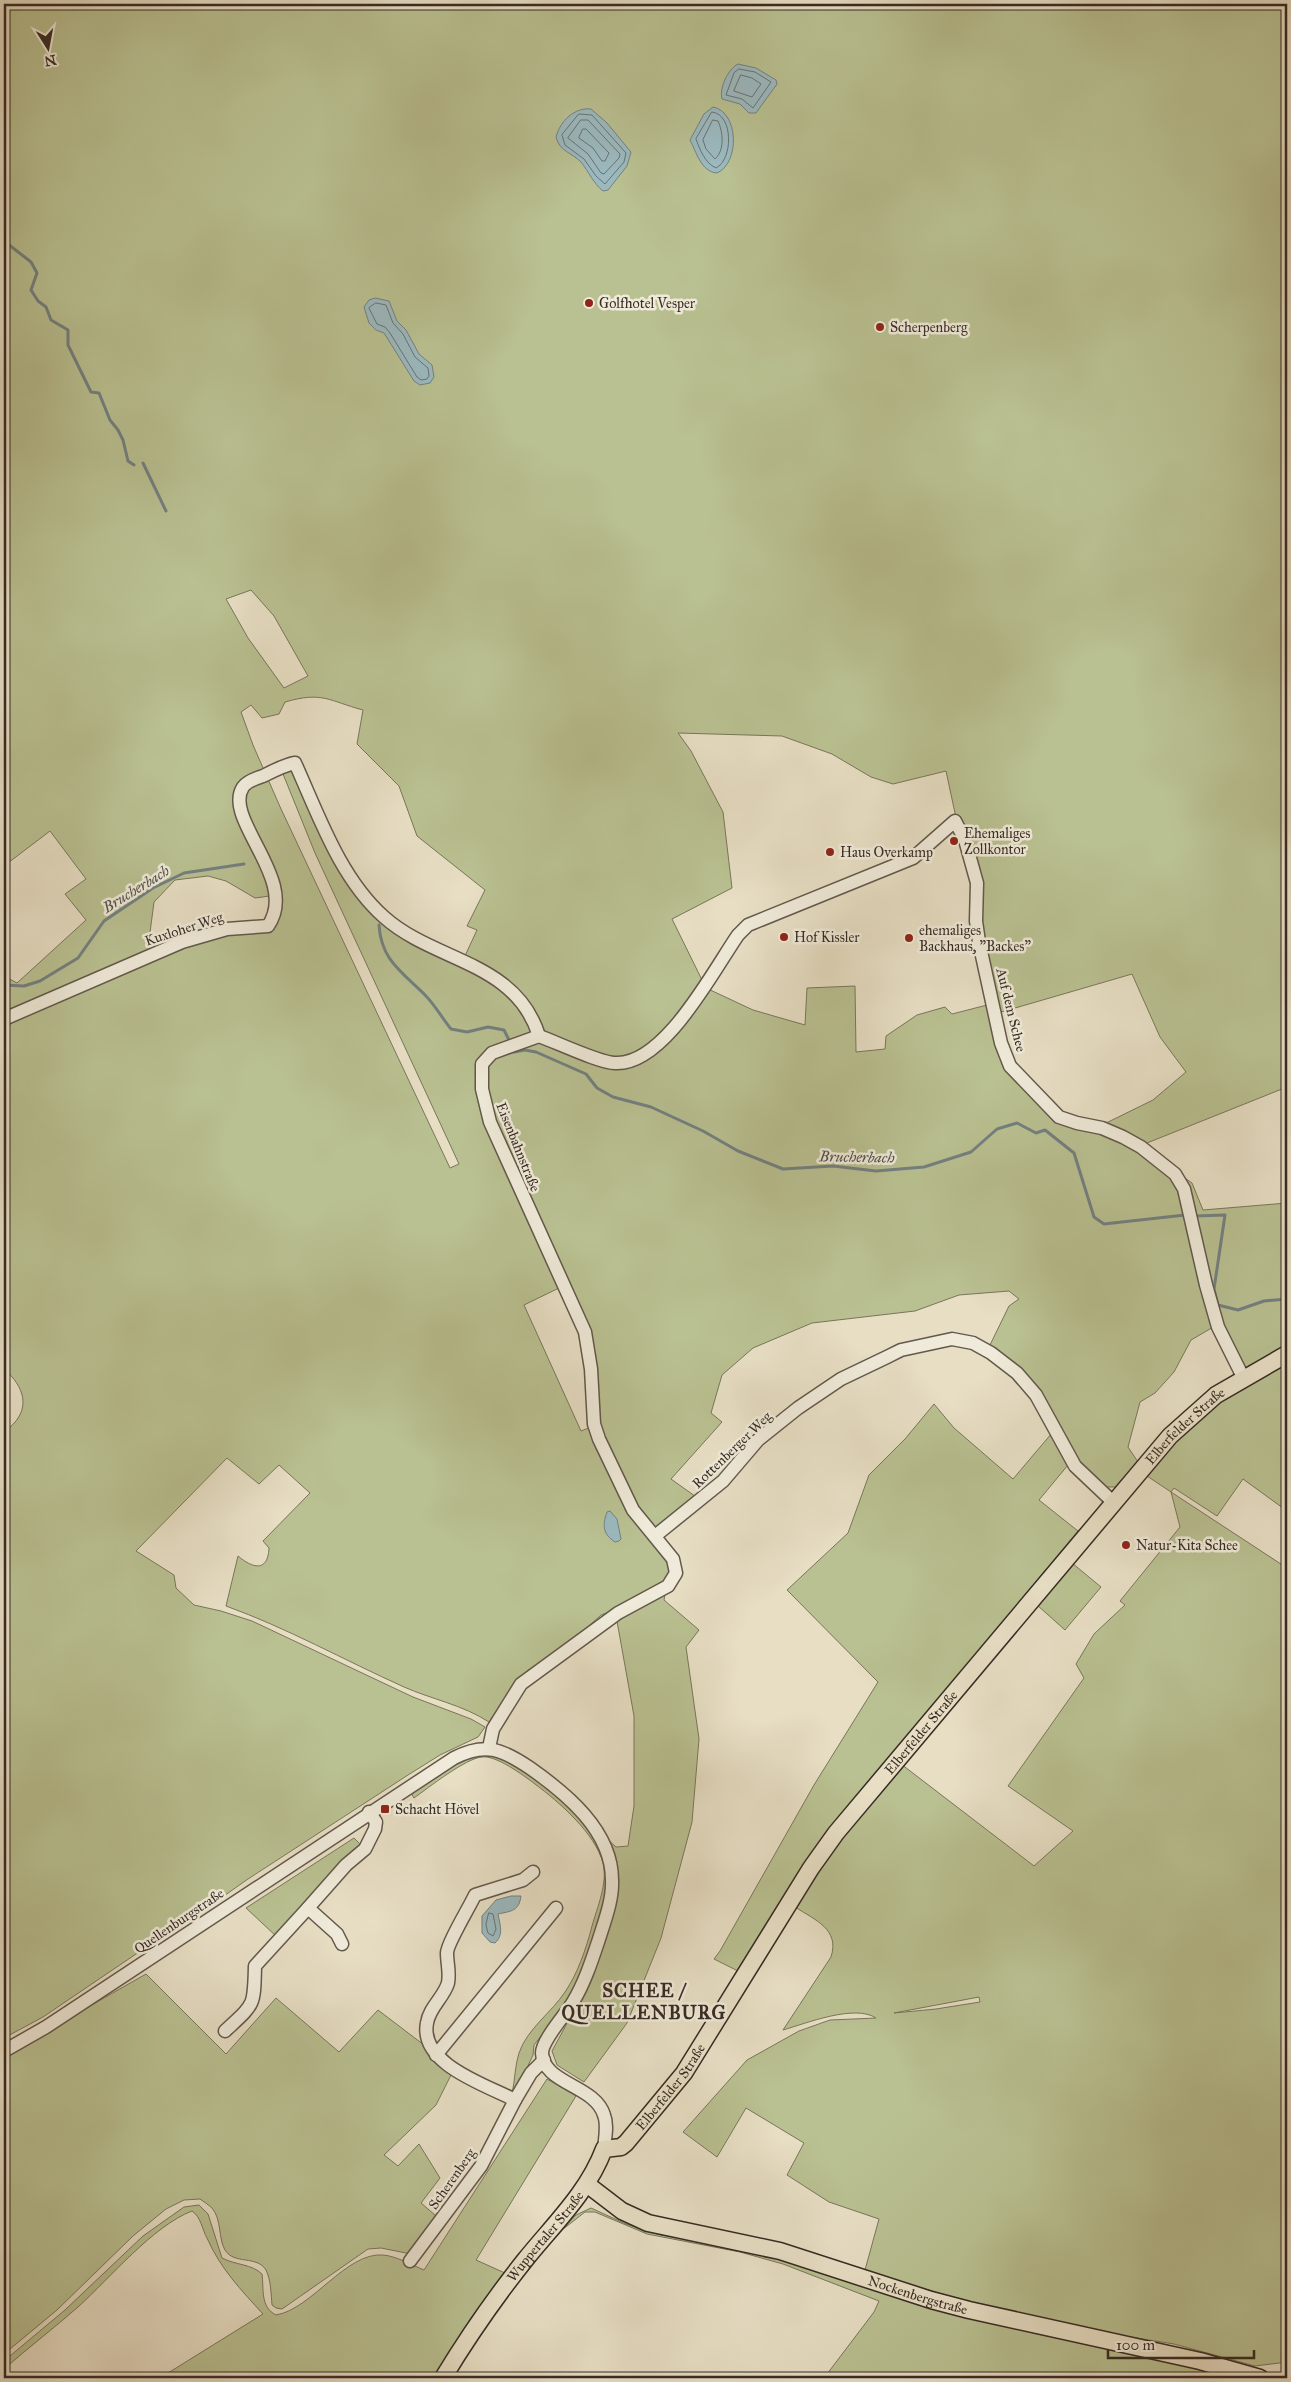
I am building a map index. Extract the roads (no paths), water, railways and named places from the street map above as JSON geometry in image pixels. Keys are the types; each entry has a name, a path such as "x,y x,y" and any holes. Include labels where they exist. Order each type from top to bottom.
{"main road":[{"name":"Elberfelder Straße","path":"604,2148 621,2148 671,2089 692,2060 811,1868 836,1833 1113,1502 1181,1425 1216,1395 1244,1377 1287,1354"},
{"name":"Wuppertaler Straße","path":"443,2378 474,2326 530,2253 588,2184 604,2148"},
{"name":"Nockenbergstraße","path":"588,2184 622,2211 648,2223 780,2252 960,2308 1200,2361 1260,2378"}],"street":[{"name":"Kuxloher Weg","path":"4,1019 182,942 228,928 268,926 276,916 276,894 264,860 242,814 240,794 244,786 250,782 287,764 295,763 352,882 371,904 391,924 497,980 525,1006 535,1022 539,1036"},
{"name":"Auf dem Schee","path":"539,1036 613,1063 637,1060 656,1047 673,1029 738,935 748,924 913,858 955,821 965,840 977,883 976,921 979,942 1001,1043 1010,1066 1059,1117 1102,1128 1123,1137 1141,1147 1175,1174 1184,1189 1206,1285 1218,1327 1244,1377"},
{"name":"Eisenbahnstraße","path":"539,1036 492,1053 482,1064 484,1102 507,1164 585,1332 590,1355 594,1424 599,1439 632,1510 655,1536"},
{"name":"Rottenberger Weg","path":"655,1536 723,1481 758,1440 798,1408 842,1379 901,1350 952,1340 973,1343 991,1352 1017,1373 1036,1394 1074,1466 1113,1502"},
{"path":"544,2060 542,2054 545,2043 575,1999 589,1967 607,1910 612,1871 610,1861 599,1837 573,1803 538,1774 495,1750 493,1729 521,1684 532,1674 618,1613 668,1586 676,1573 676,1566 655,1536"},
{"name":"Quellenburgstraße","path":"4,2050 46,2027 369,1812 454,1758 471,1749 495,1750"},
{"path":"225,2031 251,2007 254,1998 255,1966 346,1865 365,1849 375,1829 376,1822 369,1812"},
{"path":"515,2100 453,2069 436,2056 429,2047 426,2024 448,1985 450,1969 446,1951 475,1895 523,1880 533,1872"},
{"path":"308,1908 337,1934 342,1944"},
{"path":"436,2056 556,1908"},
{"name":"Wuppertaler Straße","path":"544,2060 552,2073 596,2101 604,2114 604,2148"},
{"name":"Scherenberg","path":"410,2261 481,2166 531,2073 544,2060"}],"water":[{"path":"738,64 756,68 776,80 777,84 756,113 749,113 740,104 722,99 721,95 725,79 734,66"},
{"path":"713,107 722,111 728,118 732,127 733,138 733,149 730,159 717,173 711,172 703,165 690,140 704,114"},
{"path":"591,109 607,123 631,152 627,166 608,190 603,191 581,162 560,146 556,137 561,126 569,116 579,110"},
{"path":"375,298 389,301 397,321 406,330 419,354 432,365 434,377 430,383 420,385 414,381 384,333 376,330 369,323 364,307 369,300"},
{"path":"610,1511 617,1519 621,1539 615,1542 608,1536 604,1526 607,1512"},
{"path":"511,1896 521,1896 519,1905 514,1910 498,1914 501,1930 500,1937 495,1943 490,1942 482,1933 482,1916 496,1900"}],"waterway":[{"path":"4,241 31,262 37,273 31,290 38,301 46,307 51,320 68,330 68,345 91,392 99,393 110,420 123,440 128,461 134,465"},
{"path":"143,463 166,511"},
{"name":"Brucherbach","path":"4,985 24,986 40,981 78,958 104,921 153,888 184,873 244,864"},
{"name":"Brucherbach","path":"379,925 388,956 401,972 429,999 451,1029 467,1032 488,1027 504,1030 509,1040"},
{"name":"Brucherbach","path":"514,1052 525,1050 536,1052 586,1074 597,1088 613,1097 651,1107 703,1131 738,1151 783,1169 833,1166 876,1171 924,1167 971,1152 997,1129 1017,1123 1036,1133 1045,1130 1074,1153 1094,1217 1104,1224 1185,1215"},
{"name":"Brucherbach","path":"1195,1216 1225,1215 1214,1289 1218,1305 1238,1310 1264,1301 1287,1299"}],"place":[{"name":"Golfhotel Vesper","path":"589,303"},
{"name":"Scherpenberg","path":"880,327"},
{"name":"Ehemaliges Zollkontor","path":"954,841"},
{"name":"Haus Overkamp","path":"830,852"},
{"name":"Hof Kissler","path":"784,937"},
{"name":"ehemaliges Backhaus, \"Backes\"","path":"909,938"},
{"name":"Natur-Kita Schee","path":"1126,1545"},
{"name":"Schacht Hövel","path":"385,1809"}],"district":[{"name":"SCHEE / QUELLENBURG","path":"644,2001"}]}
